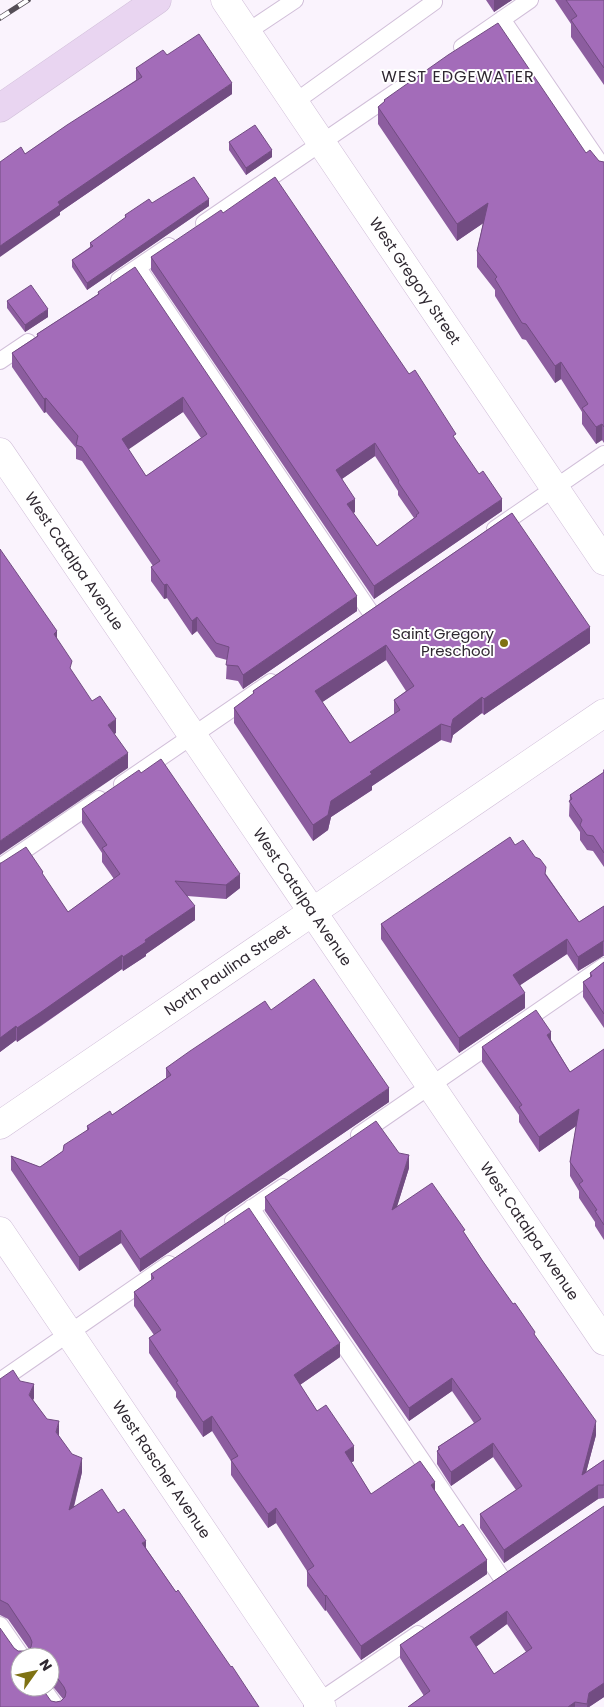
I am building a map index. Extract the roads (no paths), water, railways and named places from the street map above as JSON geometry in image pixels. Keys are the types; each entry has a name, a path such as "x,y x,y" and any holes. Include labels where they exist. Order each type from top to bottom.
{"street":[{"path":"0,108 157,0"},
{"name":"West Gregory Street","path":"225,0 604,561"},
{"name":"West Catalpa Avenue","path":"0,452 604,1342"},
{"name":"North Paulina Street","path":"0,1125 604,713"},
{"name":"West Rascher Avenue","path":"0,1231 317,1705"}],"lane":[{"path":"248,32 295,0"},
{"path":"294,102 434,2 433,0"},
{"path":"453,53 530,0"},
{"path":"502,19 604,169"},
{"path":"105,290 411,81"},
{"path":"138,268 371,613"},
{"path":"0,361 40,334"},
{"path":"485,536 604,454"},
{"path":"355,624 388,602"},
{"path":"3,859 282,674"},
{"path":"350,1141 604,966"},
{"path":"220,1230 292,1180"},
{"path":"251,1208 501,1577"},
{"path":"0,1381 180,1257"},
{"path":"486,1588 518,1566"},
{"path":"0,1625 15,1647"},
{"path":"317,1705 430,1626"}],"railway":[{"path":"0,18 28,0"}],"place":[{"name":"Saint Gregory Preschool","path":"504,643"}],"district":[{"name":"WEST EDGEWATER","path":"458,76"}]}
